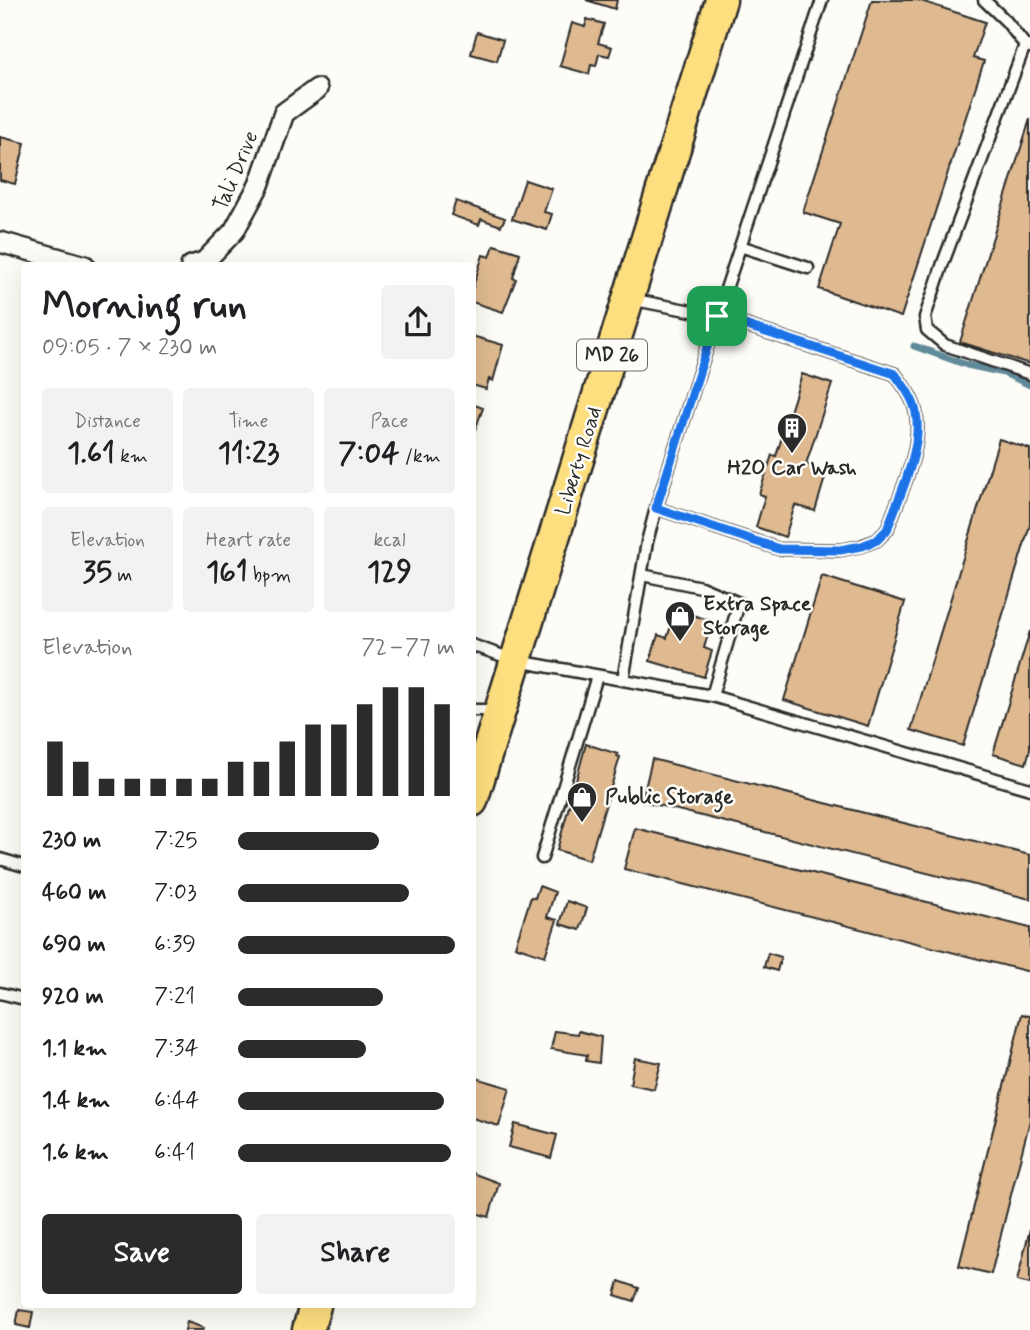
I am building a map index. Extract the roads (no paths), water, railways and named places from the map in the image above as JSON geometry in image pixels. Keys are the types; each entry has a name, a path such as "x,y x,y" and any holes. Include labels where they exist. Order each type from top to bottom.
{"main road":[{"name":"Liberty Road","path":"476,777 487,710 517,661 721,0"},
{"path":"308,1330 314,1308"}],"street":[{"name":"Tali Drive","path":"204,262 234,231 258,185 284,113 317,89"},
{"path":"0,242 71,262"}],"lane":[{"path":"623,680 656,508 822,0"},
{"path":"984,0 1027,46 947,250 925,317 927,330 945,345 1030,374"},
{"path":"740,246 808,268"},
{"path":"629,299 717,316 895,374 916,412 917,445 887,530 877,540 862,546 840,550 779,549 656,508"},
{"path":"642,575 701,587 739,603 712,696"},
{"path":"476,646 517,661 712,696 1030,789"},
{"path":"542,858 597,676"},
{"path":"0,859 21,865"},
{"path":"0,993 21,998"}],"waterway":[{"path":"914,346 967,365 1004,373 1030,385"}],"place":[{"name":"H2O Car Wash","path":"792,455"},
{"name":"Extra Space Storage","path":"680,643"},
{"name":"Public Storage","path":"582,824"}]}
